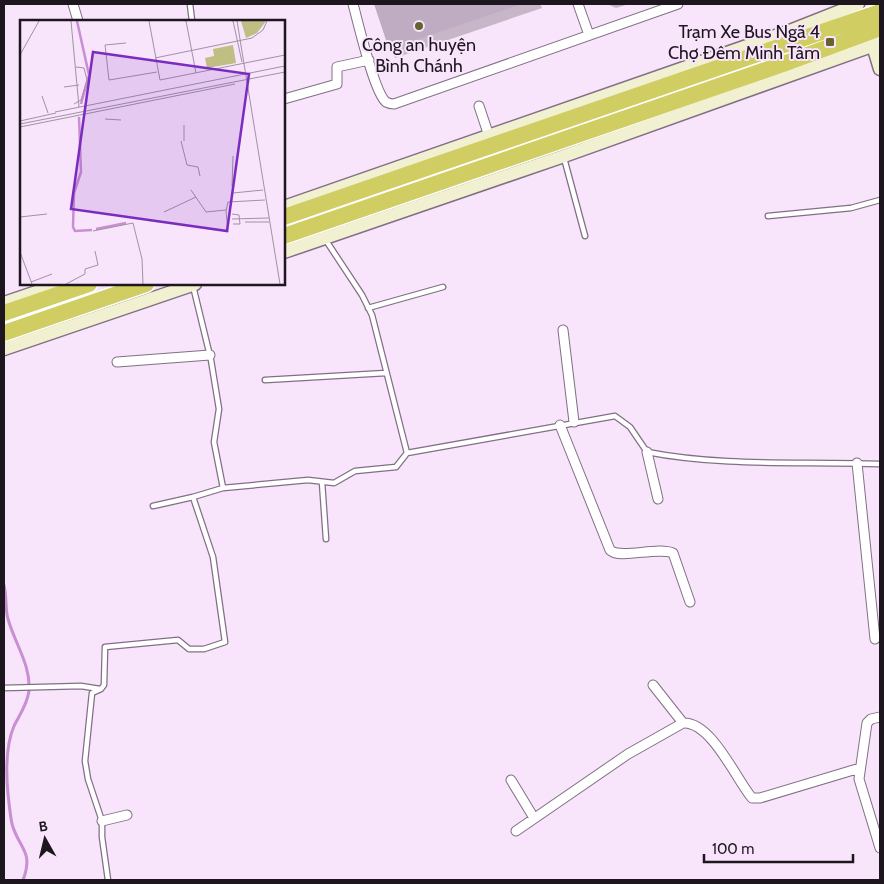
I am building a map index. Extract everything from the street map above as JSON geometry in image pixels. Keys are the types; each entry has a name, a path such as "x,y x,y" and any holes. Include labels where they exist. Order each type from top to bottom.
{"highway":[{"path":"285,236 783,64 867,22 880,12"},
{"path":"285,217 867,22"},
{"path":"4,313 86,285"},
{"path":"4,333 143,285"}],"street":[{"path":"74,4 78,20"},
{"path":"353,4 369,60 383,98 387,102 394,104 678,4"},
{"path":"578,4 589,35"},
{"path":"867,22 880,69"},
{"path":"285,207 787,32 867,22"},
{"path":"285,252 564,156 867,22"},
{"path":"285,100 337,84 337,67 369,60"},
{"path":"479,106 490,136"},
{"path":"4,303 57,285"},
{"path":"4,349 191,285"},
{"path":"563,330 574,422"},
{"path":"117,362 210,355"},
{"path":"560,425 610,550 621,553 663,550 673,552 690,602"},
{"path":"647,452 658,500"},
{"path":"858,463 874,640"},
{"path":"653,686 683,723"},
{"path":"880,717 871,719 867,723 859,779 880,848"},
{"path":"516,831 642,745 683,723 694,724 700,728 721,752 752,798 760,798 860,768"},
{"path":"511,780 534,818"},
{"path":"102,822 127,815"}],"lane":[{"path":"190,4 192,20"},
{"path":"564,156 585,236"},
{"path":"768,216 851,208 880,200"},
{"path":"325,238 368,308 408,453"},
{"path":"194,285 210,355 219,410 214,442 223,488"},
{"path":"368,308 443,286"},
{"path":"264,380 386,373"},
{"path":"153,506 223,488 308,480 334,483 355,471 396,467 408,453 615,416 630,427 647,452 706,462 880,464"},
{"path":"322,482 326,539"},
{"path":"108,880 102,838 102,822 88,779 85,761 92,693 101,689 105,677 106,647 178,640 189,649 204,649 225,642 213,557 193,497"},
{"path":"4,688 81,686 101,689"}],"building":[{"name":"Công an huyện Bình Chánh","path":"374,4 519,4 519,5 389,49"}],"waterway":[{"path":"4,585 8,619 25,663 29,681 27,701 11,734 7,768 12,824 26,856 27,863 23,880"}],"place":[{"name":"Công an huyện Bình Chánh","path":"419,26"},
{"name":"Trạm Xe Bus Ngã 4 Chợ Đêm Minh Tâm","path":"830,42"}]}
